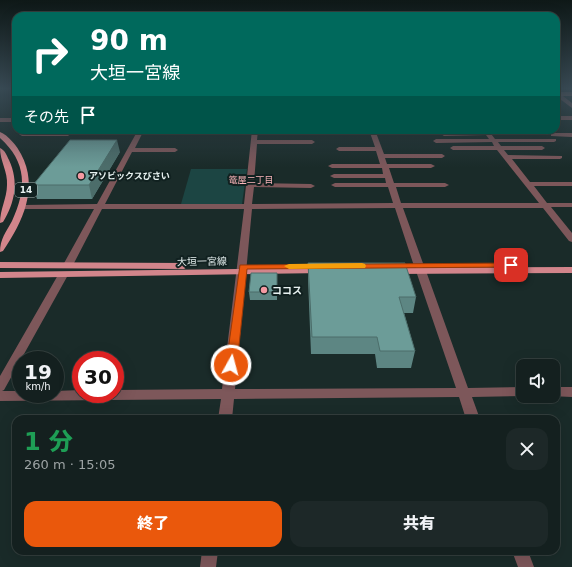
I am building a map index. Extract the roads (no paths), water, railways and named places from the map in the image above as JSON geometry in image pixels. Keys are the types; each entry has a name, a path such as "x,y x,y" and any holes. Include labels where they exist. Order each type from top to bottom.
{"main road":[{"name":"14","path":"0,134 18,138 21,158 26,173 25,192 22,207 17,220 0,249"},
{"name":"14","path":"0,150 2,158 11,175 11,189 3,207 0,220"},
{"name":"大垣一宮線","path":"0,265 66,270"},
{"path":"420,268 572,265"},
{"path":"385,268 572,270"},
{"name":"大垣一宮線","path":"0,275 66,270 331,269"}],"street":[{"path":"560,118 572,118"},
{"path":"0,120 12,120"},
{"path":"18,138 68,134"},
{"path":"0,387 66,270 139,134"},
{"path":"225,415 242,269 255,134"},
{"path":"373,134 472,415"},
{"path":"489,134 572,239"},
{"path":"436,141 553,138 572,135"},
{"path":"254,142 312,142"},
{"path":"452,148 542,148"},
{"path":"338,149 442,156"},
{"path":"131,150 175,150"},
{"path":"506,157 560,157"},
{"path":"332,166 432,166"},
{"path":"116,176 161,176"},
{"path":"334,176 388,176"},
{"path":"335,185 445,184"},
{"path":"528,184 572,184"},
{"path":"250,186 311,186"},
{"path":"22,207 572,205"},
{"path":"0,396 516,392"},
{"path":"560,392 572,392"},
{"path":"208,567 210,555"},
{"path":"522,555 526,567"}],"place":[{"name":"アソビックスびさい","path":"81,176"},
{"name":"ココス","path":"264,290"}],"district":[{"name":"篭屋二丁目","path":"251,180"}]}
